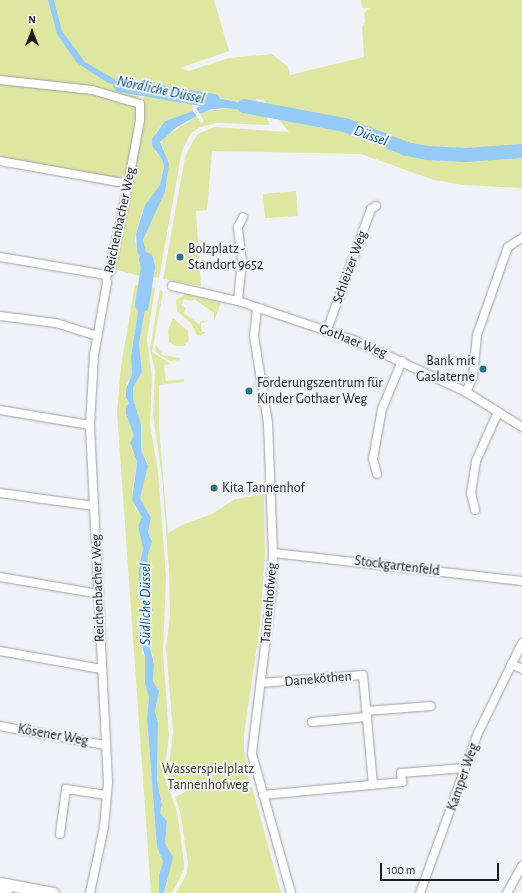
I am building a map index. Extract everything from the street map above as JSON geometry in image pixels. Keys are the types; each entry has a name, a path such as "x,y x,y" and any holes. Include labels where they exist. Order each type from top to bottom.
{"main road":[{"path":"1,888 53,893"}],"street":[{"name":"Reichenbacher Weg","path":"0,80 92,90 140,104 140,120 110,271 106,275 107,283 94,355 90,425 107,795 104,827 90,893"},
{"path":"0,161 124,183"},
{"name":"Schleizer Weg","path":"327,330 370,212 376,206"},
{"path":"238,301 242,275 238,226 243,217"},
{"path":"466,392 472,377 477,335 508,247 522,238"},
{"path":"0,257 106,275"},
{"name":"Gothaer Weg","path":"172,286 238,301 327,330 402,361 466,392 522,427"},
{"name":"Tannenhofweg","path":"258,308 254,336 268,423 273,553 272,588 252,754 291,893"},
{"path":"0,316 56,323 98,336"},
{"path":"377,474 373,459 382,410 402,361"},
{"path":"0,410 90,425"},
{"path":"475,510 470,494 476,461 498,412"},
{"path":"0,493 94,506"},
{"name":"Stockgartenfeld","path":"273,553 522,581"},
{"path":"0,577 98,594"},
{"name":"Kamper Weg","path":"420,893 441,842 478,733 522,643"},
{"path":"0,651 101,669"},
{"path":"511,664 522,669"},
{"name":"Daneköthen","path":"261,683 363,676 373,785"},
{"path":"312,722 431,706"},
{"name":"Kösener Weg","path":"0,726 105,745"},
{"path":"263,795 402,782 401,774 465,768"},
{"path":"60,834 66,789 107,795"},
{"path":"511,892 522,866"}],"green space":[{"path":"0,0 214,0 229,51 180,68 189,71 229,58 272,54 288,67 290,75 364,57 362,26 365,22 364,14 369,8 362,8 361,0 522,0 522,150 477,154 429,152 400,145 344,124 269,107 264,100 256,99 260,106 141,82 127,181 0,158"},
{"path":"145,91 191,100 193,111 165,121 155,133 155,152 162,158 164,166 160,185 141,214 135,238 137,251 145,268 143,277 114,269"},
{"path":"227,108 265,114 270,125 217,123 200,127 191,133 182,151 159,278 149,277 153,258 146,252 143,240 165,192 167,178 161,139 197,116 201,123 204,121 200,114 203,112"},
{"path":"275,115 338,127 422,153 452,157 522,152 522,188 464,185 434,180 361,154 212,151 207,210 196,211 201,286 163,279 185,157 193,141 198,134 214,127 289,132"},
{"path":"296,191 298,216 265,218 263,194"},
{"path":"135,285 142,286 131,356 132,374 127,384 126,400 129,403 126,406 126,414 134,436 131,446 137,462 132,492 135,508 143,517 138,526 143,549 139,567 140,599 145,611 140,626 142,653 145,657 145,684 149,697 147,718 157,847 163,862 159,878 159,893 151,893 117,412 121,366"},
{"path":"149,287 155,288 147,339 152,378 150,424 158,472 166,576 163,652 169,735 164,775 177,812 184,863 184,870 172,893 165,893 171,853 165,843 167,821 160,813 162,805 157,780 158,722 155,712 159,691 153,681 154,661 147,636 147,625 153,612 146,590 148,555 152,539 148,534 151,518 140,498 148,464 141,450 141,424 133,398 133,388 142,372 139,344"},
{"name":"Wasserspielplatz Tannenhofweg","path":"160,289 163,292 152,352 171,364 164,365 166,381 184,379 184,382 159,385 159,427 168,533 184,524 212,514 235,499 264,494 265,556 260,625 244,734 244,750 249,781 242,784 243,788 252,787 281,893 176,893 187,873 188,863 180,811 175,797 185,792 184,789 171,789 168,774 173,732 166,647 170,615 169,571 162,477 153,415 155,371 150,349"},
{"path":"186,294 221,303 214,321 214,313 194,299 191,301 184,299 181,305 186,308 184,313 199,324 203,320 205,322 201,323 202,332 206,332 200,336 197,335 191,323 177,311 176,300"},
{"path":"173,318 188,331 189,340 184,346 175,346 169,342 168,330"},
{"path":"156,345 163,355 180,358 180,360 171,361 161,356 155,351"}],"water":[{"path":"48,0 54,0 62,31 85,62 116,80 139,85 138,91 108,83 77,63 57,34"},
{"path":"146,86 192,94 191,100 145,91"},
{"path":"196,94 260,106 265,114 227,108 212,109 200,114 196,108 210,103 195,100"},
{"path":"193,111 197,116 177,127 160,142 169,164 165,192 143,240 146,252 153,258 149,277 143,277 145,267 137,251 136,234 145,205 160,185 164,166 162,159 152,146 152,139 165,121"},
{"name":"Südliche Düssel","path":"142,286 149,287 139,344 142,372 133,388 133,398 141,424 141,450 148,466 140,498 151,518 148,533 152,541 148,555 146,590 153,610 147,625 147,636 154,664 153,681 159,691 155,712 158,722 157,780 162,805 160,813 167,821 165,843 173,857 164,893 159,893 159,875 163,862 157,847 147,718 149,697 145,684 145,657 141,640 140,626 145,611 139,594 139,567 143,549 138,526 142,517 132,500 137,462 130,442 134,436 126,414 126,406 129,403 126,398 126,389 132,374 131,356"}],"waterway":[{"name":"Nördliche Düssel","path":"120,85 214,101"},
{"name":"Düssel","path":"244,106 345,125 407,149 428,153 466,155 522,151"},
{"name":"Südliche Düssel","path":"142,305 148,267 146,259"}],"place":[{"name":"Bolzplatz - Standort 9652","path":"180,257"},
{"name":"Bank mit Gaslaterne","path":"483,369"},
{"name":"Förderungszentrum für Kinder Gothaer Weg","path":"249,391"},
{"name":"Kita Tannenhof","path":"214,488"}]}
